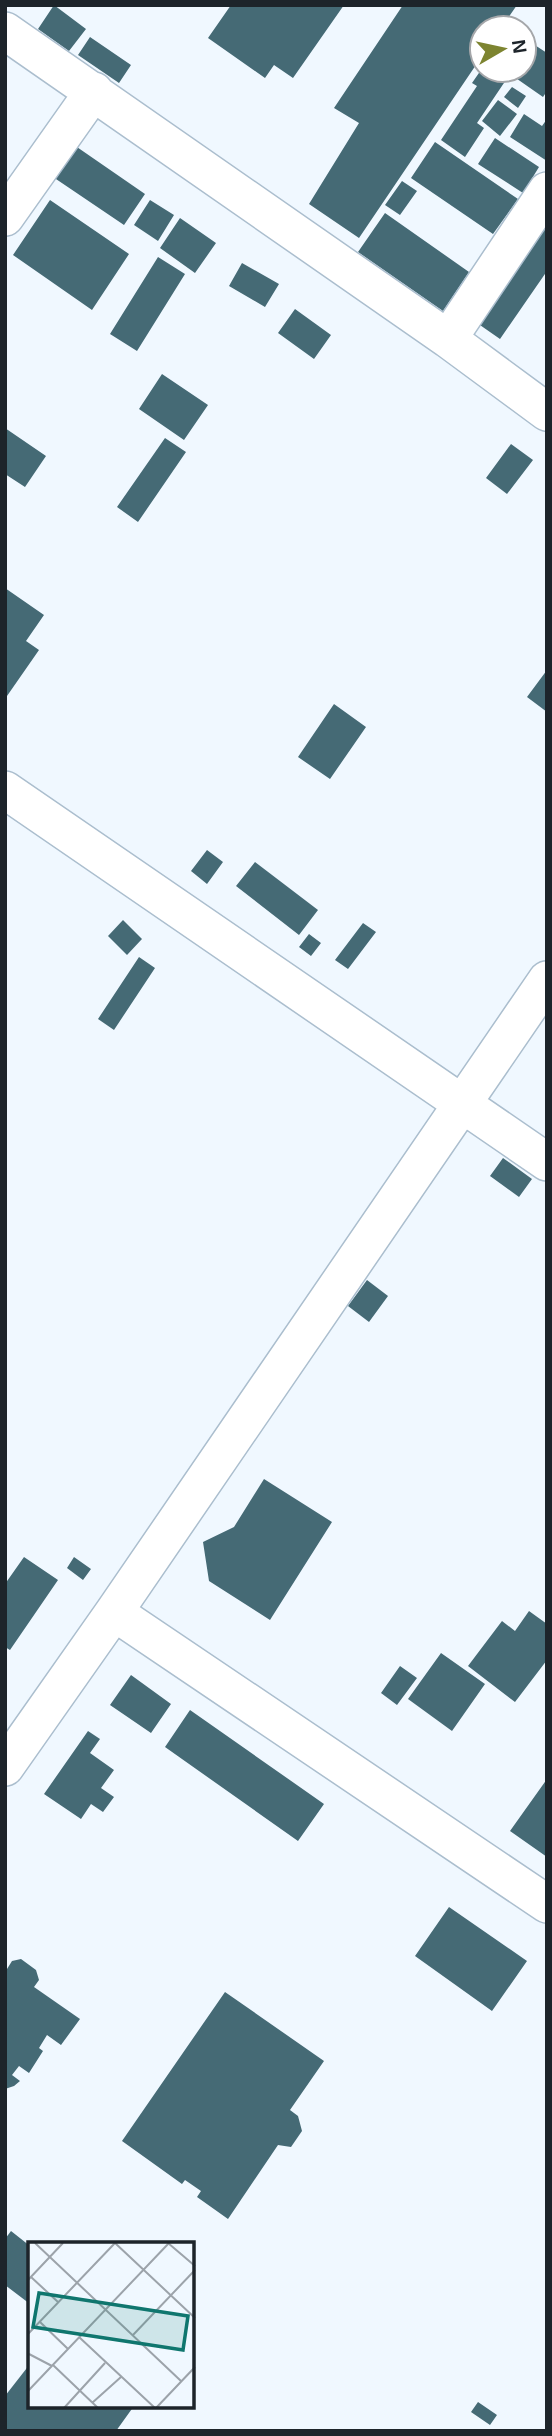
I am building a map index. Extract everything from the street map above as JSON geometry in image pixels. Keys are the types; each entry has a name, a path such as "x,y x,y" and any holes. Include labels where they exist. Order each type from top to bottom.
{"street":[{"path":"5,31 448,339 547,412"},
{"path":"5,217 94,91"},
{"path":"448,339 547,191"},
{"path":"5,790 547,1162"},
{"path":"5,1767 547,980"},
{"path":"114,1612 547,1904"}],"building":[{"path":"54,5 86,29 69,51 38,29"},
{"path":"231,5 344,5 293,78 274,65 265,78 208,38"},
{"path":"403,5 517,5 511,14 468,14 468,77 359,238 309,204 359,123 334,108"},
{"path":"90,37 131,65 119,83 78,55"},
{"path":"538,47 547,53 547,91 543,97 524,84 538,84"},
{"path":"474,84 503,84 477,123 484,128 465,157 441,140 477,86"},
{"path":"512,87 526,96 518,108 504,97"},
{"path":"498,100 517,114 500,136 482,121"},
{"path":"524,114 542,126 547,119 547,161 510,137"},
{"path":"495,138 539,167 523,193 478,164"},
{"path":"435,142 518,199 493,234 411,178"},
{"path":"74,145 145,194 124,225 53,177"},
{"path":"402,181 417,191 400,215 385,205"},
{"path":"50,200 129,254 92,310 13,255"},
{"path":"150,200 174,215 158,241 134,225"},
{"path":"385,213 469,272 443,311 358,252"},
{"path":"180,218 216,243 195,273 160,248"},
{"path":"534,219 547,228 547,271 500,339 467,316"},
{"path":"158,257 185,274 137,351 110,334"},
{"path":"242,263 279,284 265,307 229,286"},
{"path":"295,309 331,335 314,359 278,333"},
{"path":"162,374 208,405 184,440 139,409"},
{"path":"5,428 46,456 25,487 5,474"},
{"path":"165,438 186,452 138,522 117,507"},
{"path":"511,444 533,460 507,494 486,478"},
{"path":"5,588 44,615 26,641 39,650 7,696"},
{"path":"547,670 547,712 527,697"},
{"path":"334,704 366,727 330,779 298,757"},
{"path":"207,850 223,862 207,884 191,871"},
{"path":"255,862 318,910 299,935 236,886"},
{"path":"123,920 142,939 127,955 108,936"},
{"path":"363,923 376,932 348,969 335,960"},
{"path":"309,934 321,943 311,956 299,947"},
{"path":"139,957 155,968 114,1030 98,1019"},
{"path":"503,1158 532,1179 519,1197 490,1176"},
{"path":"367,1280 388,1296 369,1322 348,1306"},
{"path":"264,1479 332,1522 270,1620 209,1581 203,1542 234,1527"},
{"path":"24,1557 58,1580 10,1650 5,1647 5,1584"},
{"path":"74,1557 91,1569 83,1580 67,1568"},
{"path":"529,1611 547,1624 547,1660 515,1702 468,1666 502,1621 515,1631"},
{"path":"441,1653 485,1684 452,1731 408,1699"},
{"path":"400,1666 417,1678 397,1705 381,1693"},
{"path":"131,1675 171,1704 151,1733 110,1705"},
{"path":"190,1710 324,1804 298,1841 165,1747"},
{"path":"88,1731 100,1739 90,1753 114,1770 101,1788 114,1797 103,1812 91,1804 81,1819 44,1794"},
{"path":"547,1779 547,1857 510,1831"},
{"path":"449,1907 527,1961 492,2011 415,1956"},
{"path":"21,1959 36,1970 39,1980 34,1987 80,2019 61,2045 47,2035 39,2048 43,2051 29,2073 19,2066 12,2075 20,2081 5,2089 5,1968 7,1969 12,1961"},
{"path":"225,1992 324,2061 290,2110 298,2116 302,2131 291,2147 278,2145 228,2219 197,2197 201,2191 185,2180 182,2184 122,2141"},
{"path":"11,2231 28,2244 28,2302 5,2285 5,2239"},
{"path":"28,2367 28,2408 133,2408 116,2431 5,2431 5,2396"},
{"path":"478,2402 497,2415 490,2425 471,2412"}]}
